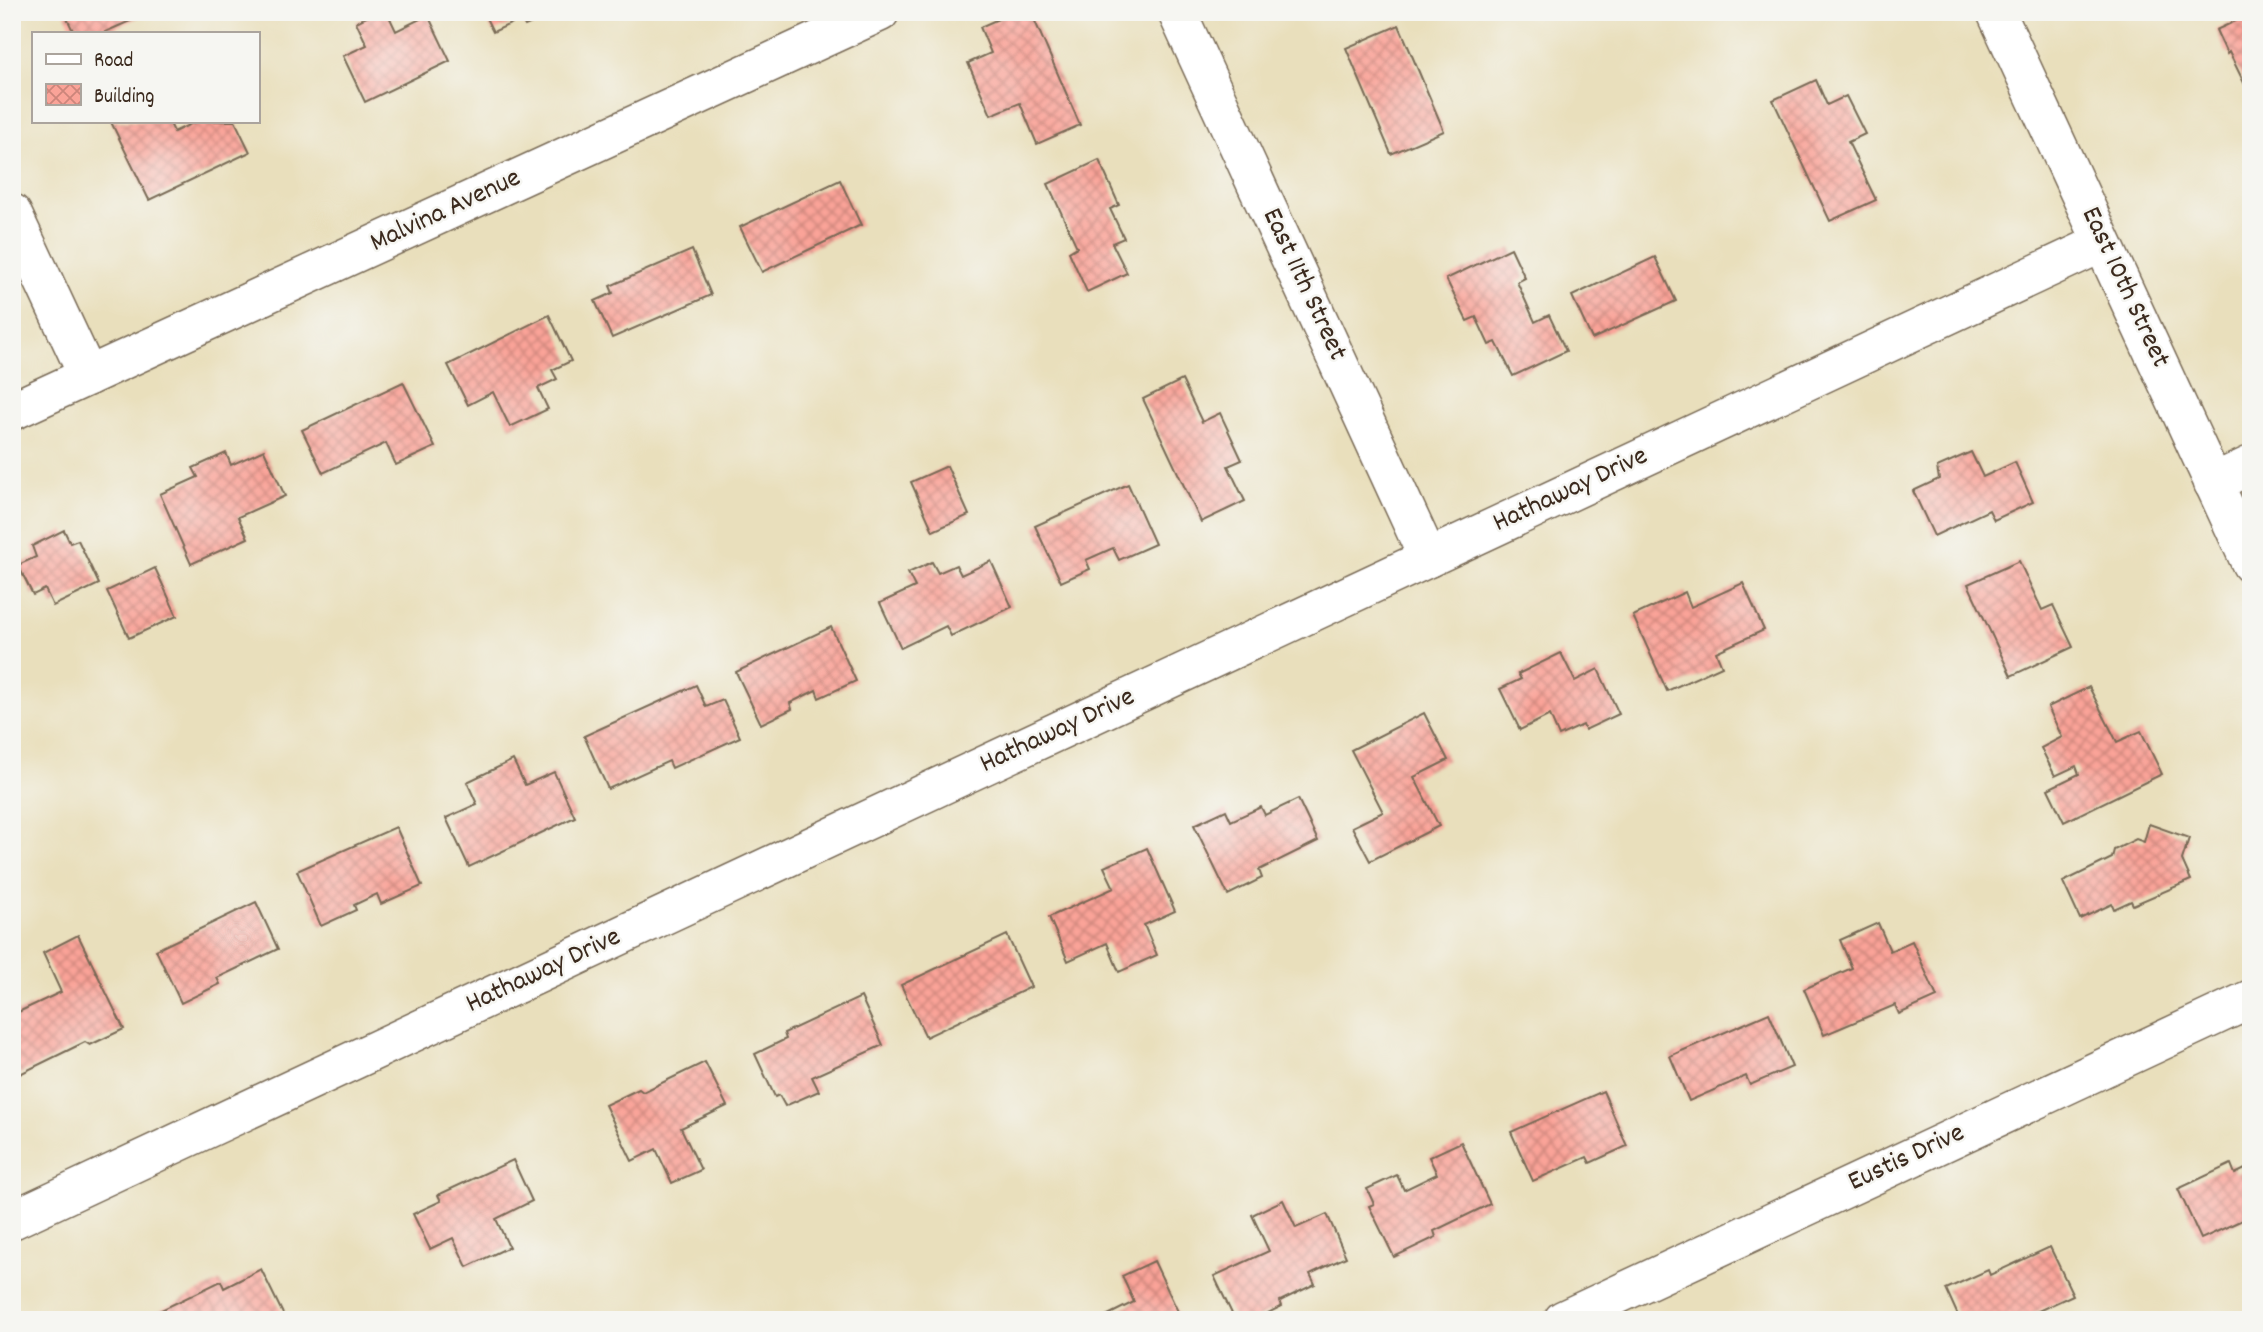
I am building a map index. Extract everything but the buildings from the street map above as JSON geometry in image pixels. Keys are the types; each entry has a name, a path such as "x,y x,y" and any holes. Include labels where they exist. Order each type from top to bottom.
{"street":[{"name":"Malvina Avenue","path":"12,411 880,12"},
{"name":"East 11th Street","path":"1177,12 1428,558"},
{"name":"East 10th Street","path":"1996,12 2251,564"},
{"path":"12,214 88,376"},
{"name":"Hathaway Drive","path":"12,1220 2102,243"},
{"path":"2213,483 2251,465"},
{"name":"Eustis Drive","path":"1563,1320 2251,999"}]}
